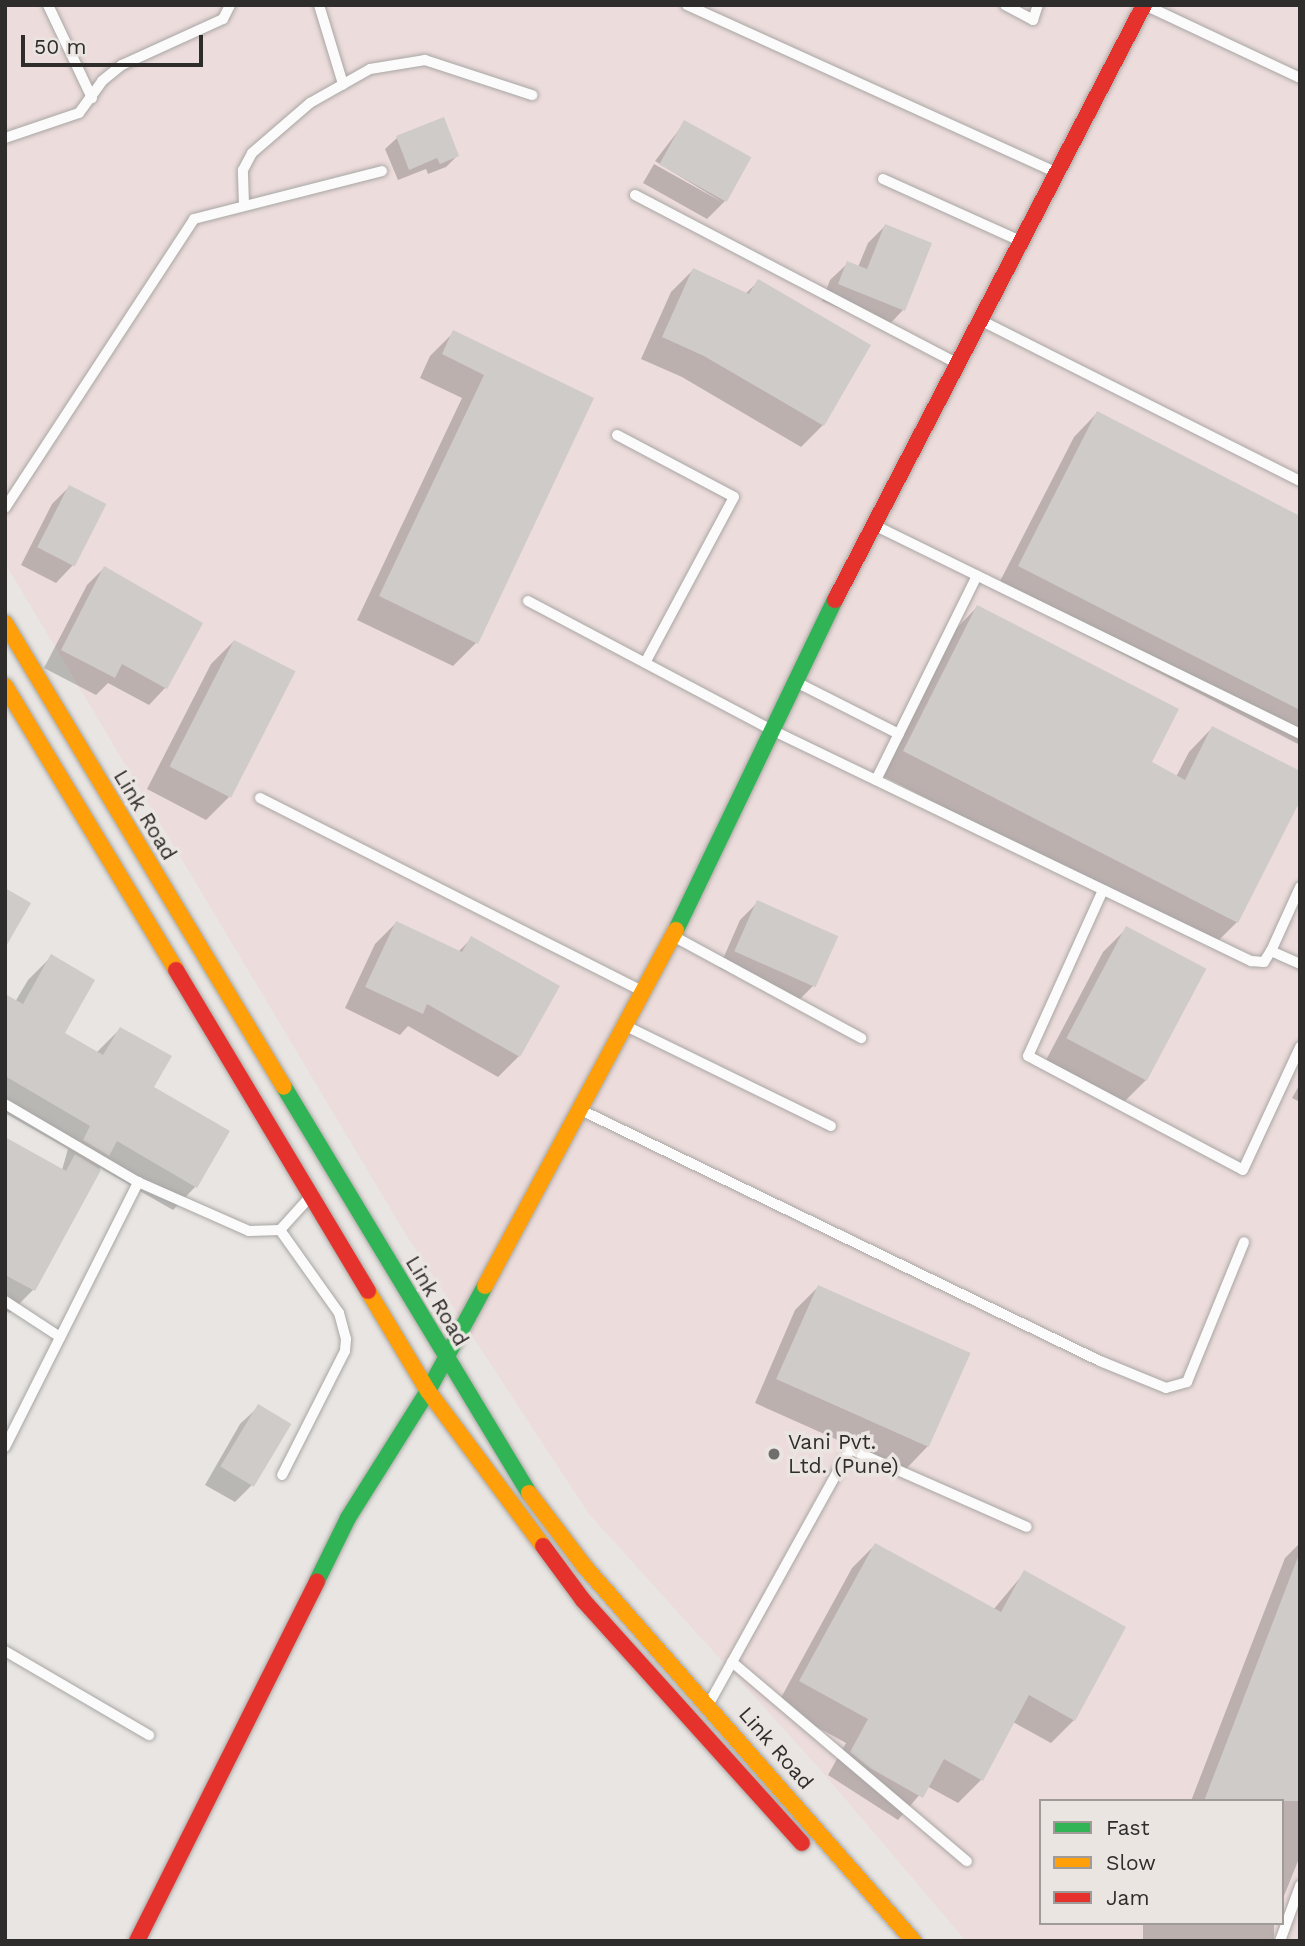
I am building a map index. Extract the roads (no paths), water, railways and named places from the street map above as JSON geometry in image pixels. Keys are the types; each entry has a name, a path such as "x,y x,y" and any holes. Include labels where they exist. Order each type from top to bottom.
{"street":[{"path":"137,1941 348,1518 428,1391 673,936 873,525 1144,5"},
{"name":"Link Road","path":"5,623 11,646 524,1488 585,1567 709,1703 914,1941"},
{"name":"Link Road","path":"5,686 428,1391 583,1600 817,1860"}],"lane":[{"path":"48,5 92,98"},
{"path":"5,138 79,113 102,81 122,65 223,19 230,5"},
{"path":"319,5 343,85"},
{"path":"687,5 1056,173"},
{"path":"1004,5 1033,20 1038,5"},
{"path":"1144,5 1300,78"},
{"path":"244,204 243,170 252,153 310,103 394,61 425,60 532,95"},
{"path":"5,508 186,227 205,214 382,171"},
{"path":"883,179 1020,241"},
{"path":"635,195 957,363"},
{"path":"979,320 1300,481"},
{"path":"617,435 734,497 645,663"},
{"path":"873,525 1300,734"},
{"path":"876,780 977,576"},
{"path":"528,601 774,731 1251,961 1264,962 1300,887"},
{"path":"795,681 898,734"},
{"path":"260,798 643,992"},
{"path":"1103,890 1028,1056 1243,1170 1300,1047"},
{"path":"673,936 861,1038"},
{"path":"1271,951 1300,964"},
{"path":"624,1026 831,1126"},
{"path":"5,1104 138,1182 220,1221 249,1231 280,1230 311,1196"},
{"path":"581,1110 1100,1361 1166,1388 1187,1382 1244,1242"},
{"path":"5,1447 138,1182"},
{"path":"280,1230 339,1313 346,1339 345,1351 282,1475"},
{"path":"5,1301 60,1336"},
{"path":"709,1703 850,1448 1027,1527"},
{"path":"5,1651 149,1735"},
{"path":"732,1662 967,1861"},
{"path":"1280,1941 1300,1886"}],"place":[{"name":"Vani Pvt. Ltd. (Pune)","path":"774,1454"}]}
